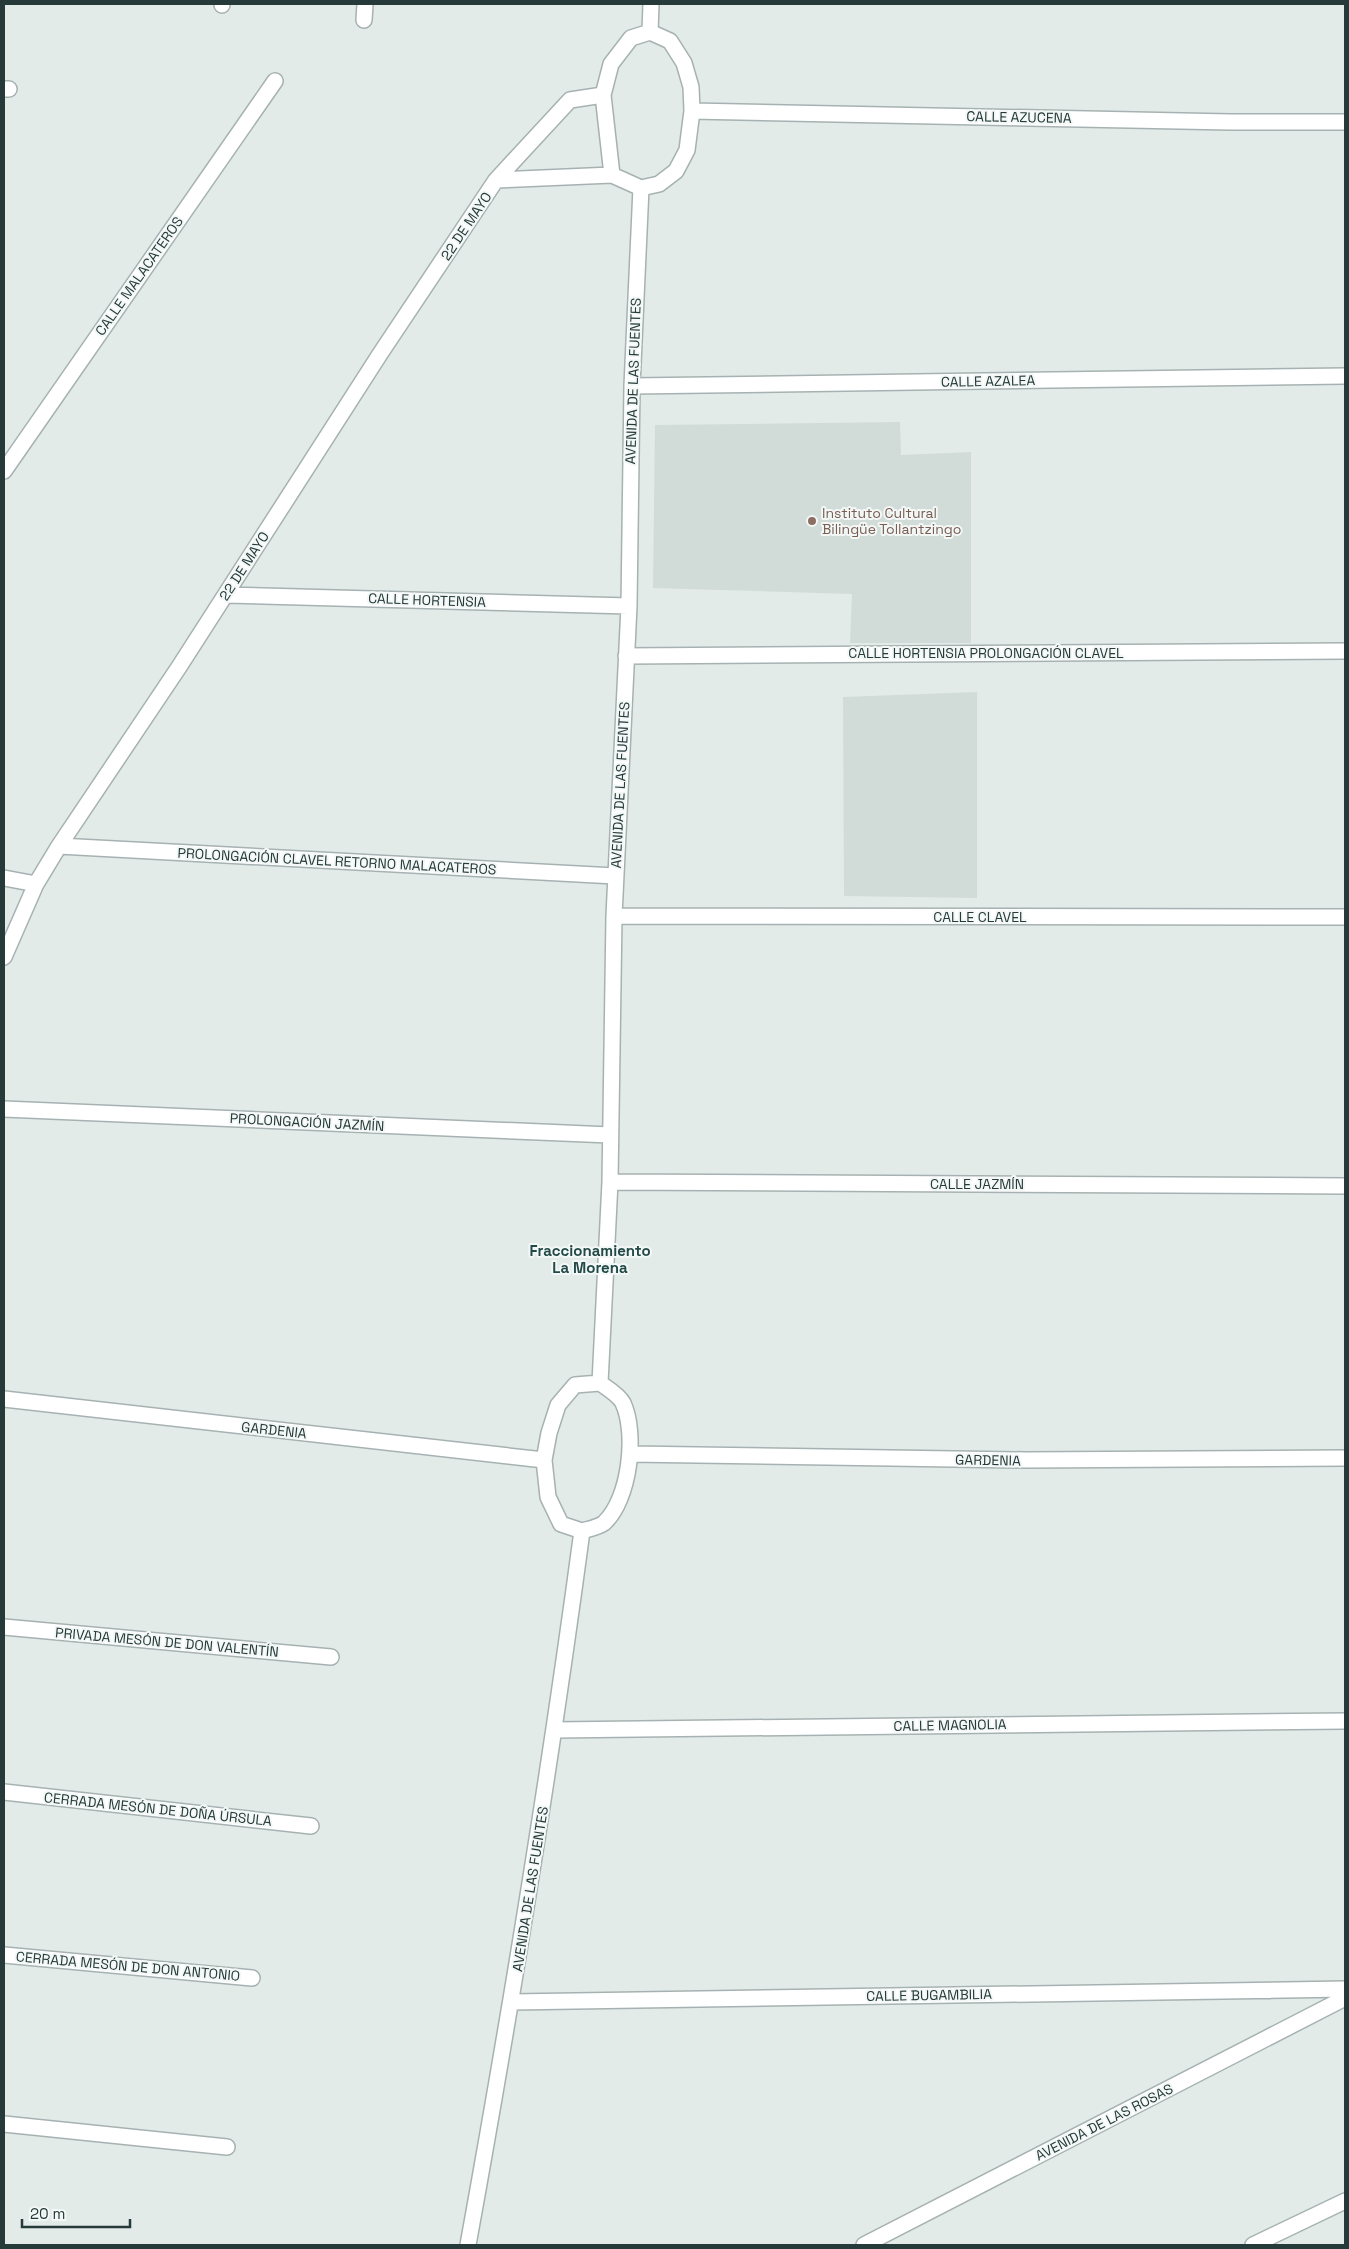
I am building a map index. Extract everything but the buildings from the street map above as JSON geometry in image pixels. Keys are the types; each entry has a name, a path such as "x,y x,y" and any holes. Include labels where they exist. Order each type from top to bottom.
{"street":[{"path":"364,20 365,4"},
{"path":"650,32 651,4"},
{"path":"650,32 670,41 684,63 691,87 692,111 687,150 676,171 659,184 641,188 612,176 603,95 611,64 620,51 631,38 650,32"},
{"name":"CALLE MALACATEROS","path":"4,471 275,81"},
{"name":"22 DE MAYO","path":"4,957 36,884 59,846 226,595 380,354 496,180 570,100 603,95"},
{"name":"CALLE AZUCENA","path":"692,111 1230,122 1345,122"},
{"name":"22 DE MAYO","path":"496,180 612,176"},
{"name":"AVENIDA DE LAS FUENTES","path":"600,1383 610,1182 615,876 629,606 632,386 641,188"},
{"name":"CALLE AZALEA","path":"632,386 1345,376"},
{"name":"CALLE HORTENSIA","path":"226,595 629,606"},
{"name":"CALLE HORTENSIA PROLONGACIÓN CLAVEL","path":"626,656 1345,651"},
{"name":"PROLONGACIÓN CLAVEL RETORNO MALACATEROS","path":"59,846 615,876"},
{"path":"4,878 36,884"},
{"name":"CALLE CLAVEL","path":"614,916 1345,917"},
{"name":"PROLONGACIÓN JAZMÍN","path":"4,1109 610,1135"},
{"name":"CALLE JAZMÍN","path":"610,1182 1345,1186"},
{"path":"600,1383 622,1401 630,1427 631,1454 624,1484 616,1506 603,1524 582,1531 561,1524 548,1496 544,1460 548,1433 558,1405 575,1385 600,1383"},
{"name":"GARDENIA","path":"4,1399 544,1460"},
{"name":"GARDENIA","path":"631,1454 1026,1460 1345,1458"},
{"name":"AVENIDA DE LAS FUENTES","path":"468,2245 512,2002 555,1730 582,1531"},
{"name":"PRIVADA MESÓN DE DON VALENTÍN","path":"4,1627 331,1657"},
{"name":"CALLE MAGNOLIA","path":"555,1730 1345,1721"},
{"name":"CERRADA MESÓN DE DOÑA ÚRSULA","path":"4,1792 312,1826"},
{"name":"CERRADA MESÓN DE DON ANTONIO","path":"4,1955 252,1978"},
{"name":"CALLE BUGAMBILIA","path":"512,2002 1345,1989"},
{"name":"AVENIDA DE LAS ROSAS","path":"864,2245 1345,1998"},
{"path":"4,2124 227,2147"},
{"path":"1253,2245 1345,2201"}],"shaded area":[{"name":"Instituto Cultural Bilingüe Tollantzingo","path":"900,422 901,455 971,452 971,643 850,643 852,594 653,588 655,425"},
{"path":"977,692 977,898 844,896 843,697"}],"place":[{"name":"Instituto Cultural Bilingüe Tollantzingo","path":"812,521"}],"district":[{"name":"Fraccionamiento La Morena","path":"590,1258"}]}
